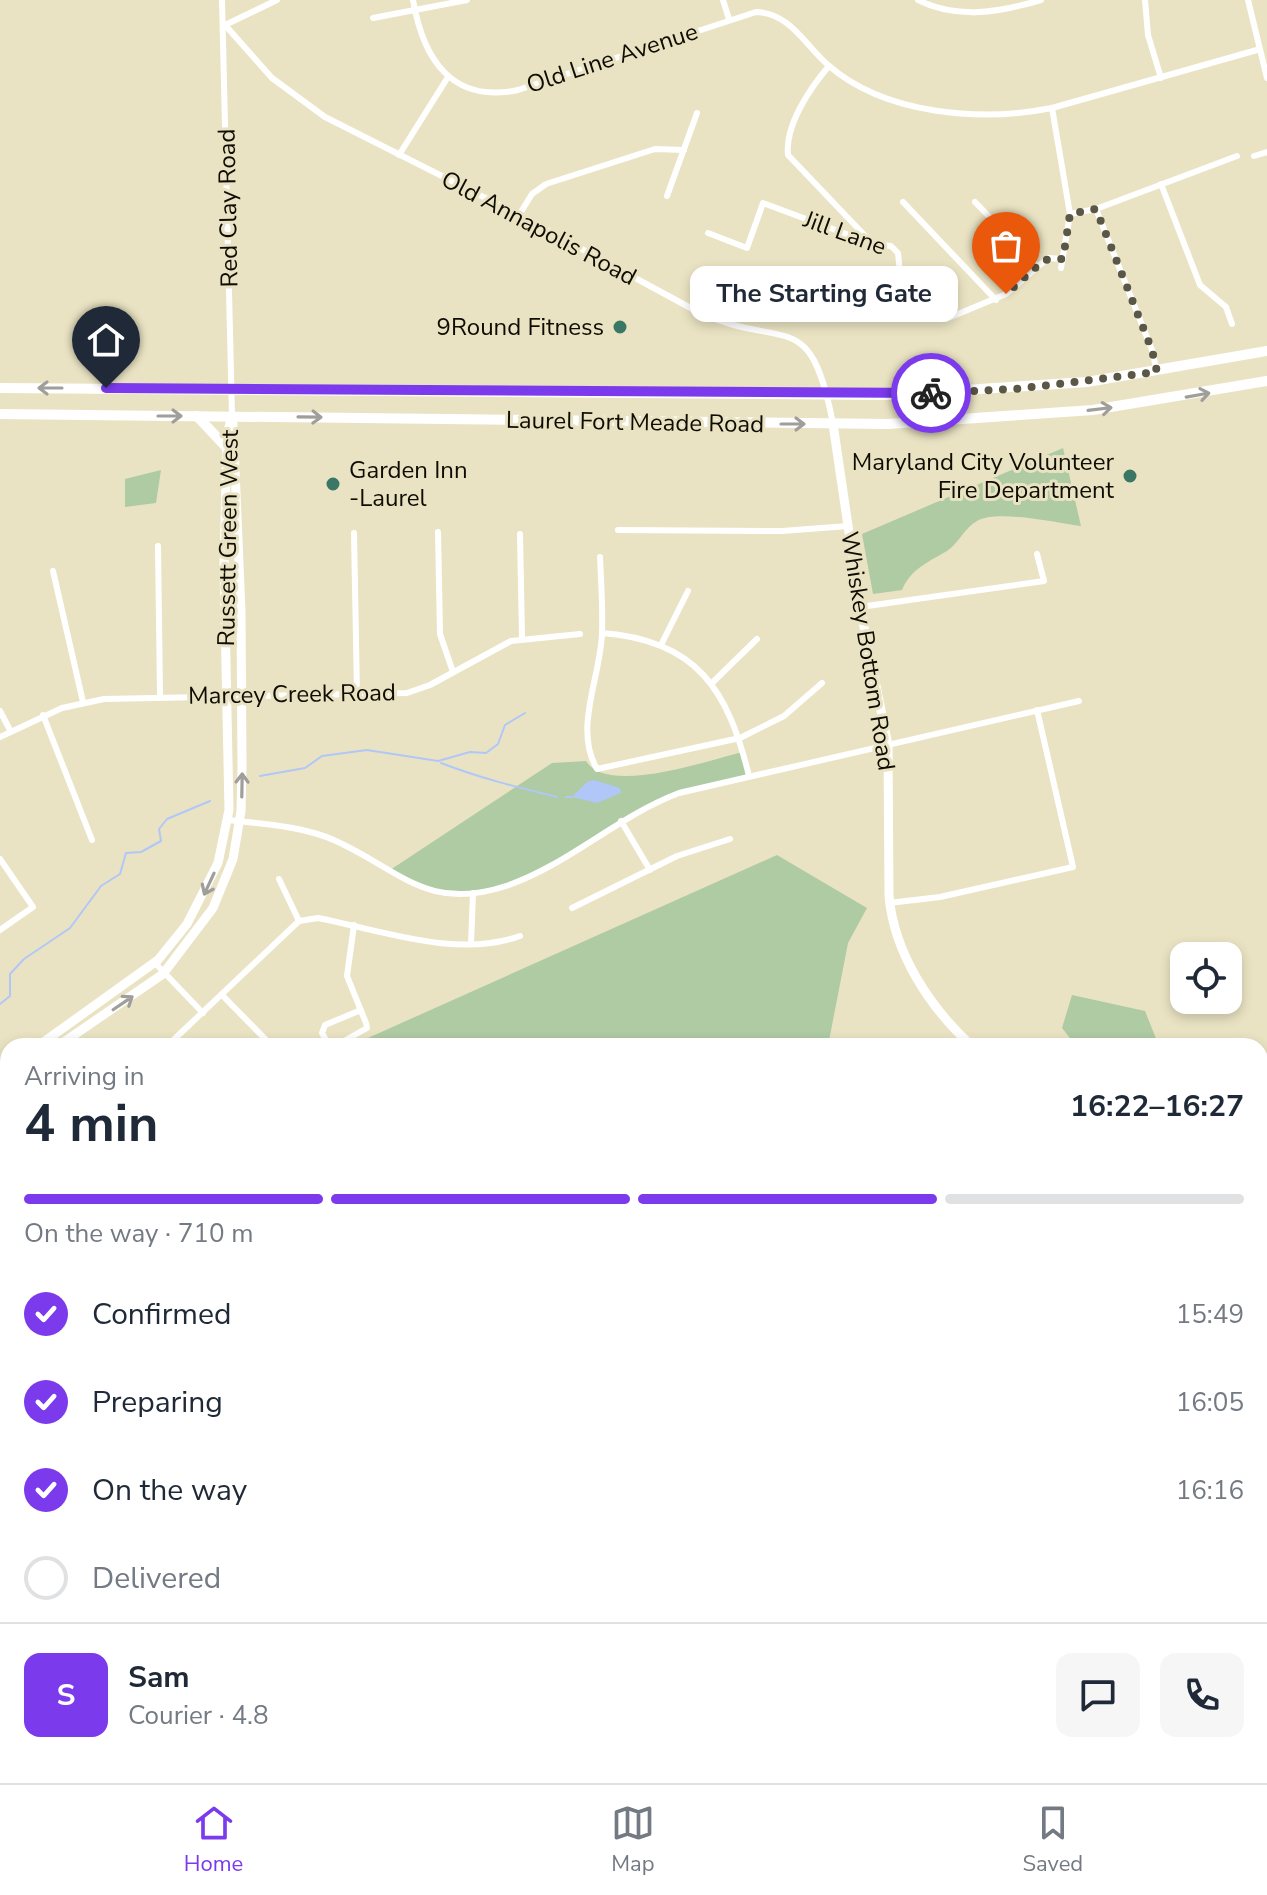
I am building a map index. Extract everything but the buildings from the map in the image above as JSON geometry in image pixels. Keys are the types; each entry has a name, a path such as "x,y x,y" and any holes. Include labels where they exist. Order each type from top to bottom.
{"main road":[{"name":"Laurel Fort Meade Road","path":"0,388 828,394 1016,389 1157,372 1267,351"},
{"name":"Laurel Fort Meade Road","path":"0,414 833,424 1020,418 1165,400 1267,381"},
{"path":"197,416 227,448"}],"street":[{"name":"Red Clay Road","path":"222,0 232,416"},
{"path":"225,25 277,0"},
{"path":"399,155 448,77 422,43 413,0"},
{"path":"373,18 467,0"},
{"path":"723,0 729,19"},
{"path":"918,0 950,11 970,12 1012,9 1041,0"},
{"path":"1145,0 1148,35 1161,78"},
{"path":"1248,0 1257,50 1267,78"},
{"name":"Old Line Avenue","path":"448,77 477,90 505,92 756,12 775,15 829,66 886,96 947,111 1001,115 1052,108 1257,50"},
{"name":"Old Annapolis Road","path":"225,25 290,93 325,117 519,215 710,317 790,336 811,351 828,394 833,424"},
{"path":"225,56 232,47 242,46"},
{"path":"829,66 802,104 789,139 788,155 873,244"},
{"path":"1052,108 1070,214 1061,268"},
{"path":"667,196 697,113"},
{"path":"519,215 532,194 546,184 655,149 684,150"},
{"path":"1254,156 1267,152"},
{"path":"1070,214 1096,209 1237,156"},
{"path":"1161,184 1200,285 1226,307 1232,324"},
{"path":"903,202 996,300"},
{"path":"975,202 1037,266"},
{"name":"Jill Lane","path":"708,233 747,248 763,203 894,249 900,273 946,319 996,300 1048,258 1063,259"},
{"path":"1096,209 1152,350 1157,372"},
{"name":"Russett Green West","path":"49,1038 155,963 187,924 208,886 228,820 227,448 232,416"},
{"name":"Russett Green West","path":"70,1038 163,974 213,908 233,859 240,821 242,694 232,416"},
{"name":"Whiskey Bottom Road","path":"833,424 860,607 888,745 889,903 907,962 964,1038"},
{"path":"618,530 782,531 848,526"},
{"path":"438,532 440,634 453,672"},
{"path":"354,533 357,694"},
{"path":"520,534 522,637"},
{"path":"158,546 160,695"},
{"path":"860,607 1044,581 1037,554"},
{"path":"600,557 602,633 588,729 591,758 597,769 740,738 784,716 822,683"},
{"path":"53,571 83,702"},
{"path":"662,643 688,591"},
{"path":"602,633 662,643 713,682 740,738 749,776"},
{"name":"Marcey Creek Road","path":"0,737 43,715 83,702 160,695 407,693 522,637 580,634"},
{"path":"713,682 757,639"},
{"path":"228,820 319,835 336,841 406,882 442,892 473,893 523,879 621,821 679,793 1079,701"},
{"path":"889,903 940,897 1073,867 1037,710"},
{"path":"0,711 10,730"},
{"path":"43,715 92,840"},
{"path":"621,821 650,870"},
{"path":"572,908 650,870 730,839"},
{"path":"0,859 33,907 0,930"},
{"path":"279,879 299,921"},
{"path":"471,944 473,893"},
{"path":"181,1038 203,1013 299,921 318,918 471,944 495,943 520,936"},
{"path":"352,1038 364,1032 366,1023 347,976 354,925"},
{"path":"155,963 203,1013"},
{"path":"222,995 264,1038"},
{"path":"325,1038 322,1033 325,1025 361,1010"}],"green space":[{"path":"1063,448 1081,526 1012,517 986,518 973,524 947,551 915,571 902,590 873,594 862,534"},
{"path":"161,470 156,503 125,507 125,479"},
{"path":"743,752 749,776 679,793 538,871 490,890 442,892 387,872 552,763 586,761 597,771 636,776 684,768"},
{"path":"777,855 867,908 848,943 830,1038 368,1038"},
{"path":"1072,995 1145,1011 1156,1038 1070,1038 1062,1028"}],"water":[{"path":"594,780 620,788 621,793 597,803 572,797 587,782"}],"waterway":[{"path":"260,776 305,768 322,756 367,750 438,761 470,752 486,753 498,744 505,725 525,713"},
{"path":"441,763 557,797"},
{"path":"566,797 572,797"},
{"path":"0,1004 10,996 10,974 24,959 70,928 101,886 120,874 126,853 141,852 161,841 159,829 167,819 210,801"}],"way so far":[{"path":"931,393 1016,389 1157,372 1152,350 1096,209 1070,214 1063,259 1053,257 1044,260 1006,294"}],"place":[{"name":"The Starting Gate","path":"1006,294"},
{"name":"9Round Fitness","path":"620,327"},
{"name":"Maryland City Volunteer Fire Department","path":"1130,476"},
{"name":"Garden Inn -Laurel","path":"333,484"}],"route":[{"path":"106,388 931,393"}]}
